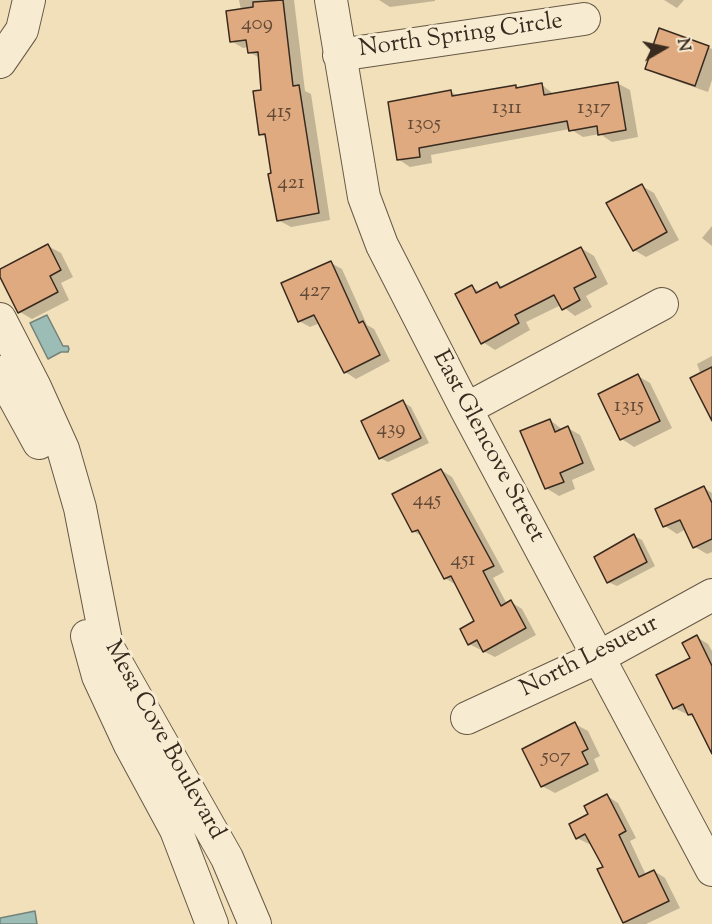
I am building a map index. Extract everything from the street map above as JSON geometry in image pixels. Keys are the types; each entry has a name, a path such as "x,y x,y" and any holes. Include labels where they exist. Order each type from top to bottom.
{"street":[{"path":"0,62 22,30 29,0"},
{"name":"East Glencove Street","path":"331,0 364,197 382,245 466,409 712,870"},
{"name":"North Spring Circle","path":"339,55 584,19"},
{"path":"466,409 662,304"},
{"name":"Mesa Cove Boulevard","path":"0,319 63,448 80,508 107,646 227,858 255,924"},
{"name":"Mesa Cove Boulevard","path":"0,372 31,426 53,479 83,619 98,676 130,745 176,830 212,924"},
{"name":"North Lesueur","path":"467,718 599,657 712,595"}],"water":[{"path":"47,315 63,346 68,346 69,349 68,352 61,352 48,359 30,323"},
{"path":"35,911 37,924 0,924 0,918"}],"building":[{"path":"283,0 293,86 299,85 319,213 277,221 268,174 271,173 265,134 259,135 253,91 261,90 258,52 248,53 246,40 230,42 226,11 253,7 253,2"},
{"path":"659,28 709,46 695,86 645,69"},
{"path":"618,82 626,130 598,135 597,126 569,131 567,121 419,148 420,157 397,160 388,102 451,90 452,96 542,83 544,95"},
{"path":"642,184 667,232 633,251 606,203"},
{"path":"48,244 61,270 50,276 58,292 18,313 0,277 0,269"},
{"path":"581,247 596,277 574,288 580,300 562,310 554,295 515,315 519,323 481,344 455,294 472,285 476,293 497,282 500,288"},
{"path":"331,261 359,323 363,321 380,355 344,373 314,315 298,322 281,283"},
{"path":"712,367 712,421 690,378"},
{"path":"638,374 660,421 620,440 598,394"},
{"path":"403,400 421,438 379,459 361,421"},
{"path":"550,419 555,432 568,426 583,463 560,473 564,482 545,489 520,431"},
{"path":"441,469 494,566 483,571 501,606 511,600 526,628 483,652 477,640 468,645 460,629 474,621 451,576 444,579 418,530 412,532 392,494"},
{"path":"704,486 712,503 712,539 693,548 680,520 663,527 655,509"},
{"path":"634,534 647,562 607,583 594,557"},
{"path":"697,635 712,666 712,754 692,714 688,715 683,704 673,709 656,675 690,658 682,643"},
{"path":"575,722 588,749 582,752 588,764 541,787 522,749"},
{"path":"607,794 626,831 619,835 639,877 654,870 669,901 623,923 597,869 603,867 585,834 576,839 569,824 588,814 584,806"}]}
